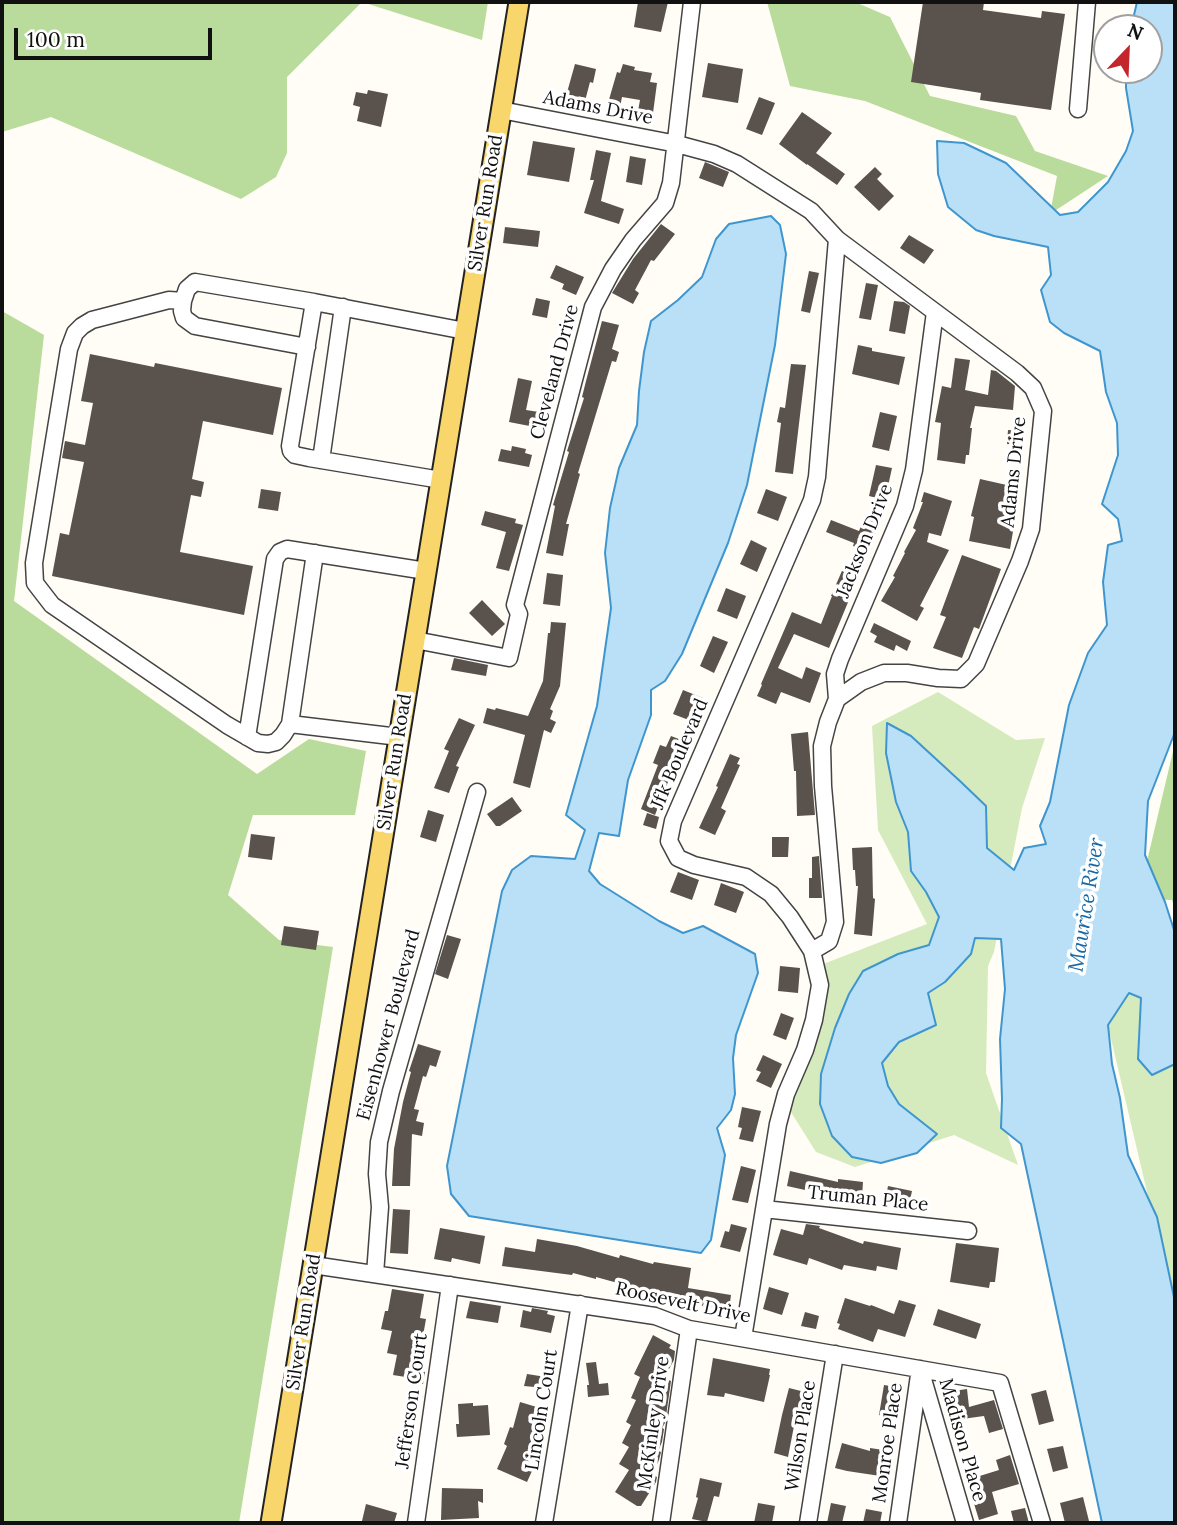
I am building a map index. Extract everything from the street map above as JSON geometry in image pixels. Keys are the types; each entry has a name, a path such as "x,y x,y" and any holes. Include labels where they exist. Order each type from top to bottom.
{"main road":[{"name":"Silver Run Road","path":"271,1523 519,2"}],"street":[{"name":"Cleveland Drive","path":"415,640 509,658 519,614 515,605 593,307 613,269 633,240 665,203 671,183 692,2"},
{"path":"1078,109 1087,2"},
{"name":"Adams Drive","path":"501,110 677,144 714,154 737,164 811,211 837,239 1017,373 1033,388 1043,411 1031,529 976,664 961,679 884,673 861,682 837,699"},
{"name":"Jfk Boulevard","path":"743,1338 778,1124 814,1020 820,985 812,951 790,916 771,894 746,877 694,865 678,858 669,841 673,821 812,500 817,477 837,239"},
{"path":"307,346 195,326 184,318 183,302 187,289 195,282 465,331"},
{"path":"183,302 169,300 92,320 75,333 69,349 36,550 34,583 52,605 247,737 258,743 268,744 276,742 290,724 315,553"},
{"path":"314,302 291,451 295,455 441,480"},
{"path":"321,460 343,307"},
{"name":"Jackson Drive","path":"837,699 835,674 840,659 905,506 914,470 935,312"},
{"path":"247,737 275,559 280,552 287,549 426,571"},
{"path":"812,951 829,941 835,922 822,746 837,699"},
{"path":"290,724 399,737"},
{"name":"Eisenhower Boulevard","path":"375,1274 380,1207 377,1174 379,1142 391,1091 477,792"},
{"name":"Truman Place","path":"764,1209 968,1231"},
{"name":"Roosevelt Drive","path":"313,1265 655,1316 690,1329 1000,1383 1042,1523"},
{"name":"Jefferson Court","path":"416,1523 450,1285"},
{"name":"Lincoln Court","path":"544,1523 580,1304"},
{"name":"McKinley Drive","path":"661,1523 690,1329"},
{"name":"Wilson Place","path":"808,1523 835,1354"},
{"name":"Monroe Place","path":"898,1523 920,1369"},
{"name":"Madison Place","path":"920,1369 965,1523"}],"green space":[{"path":"2,2 362,2 287,77 287,153 276,177 241,199 51,117 2,132"},
{"path":"362,2 488,2 482,40"},
{"path":"767,2 855,2 890,17 930,96 1016,116 1035,151 1108,176 1050,214 1057,176 865,101 790,86"},
{"path":"2,311 44,335 14,601 257,774 309,739 366,751 355,815 253,815 228,895 279,940 333,947 239,1523 2,1523"},
{"path":"938,692 1016,740 1045,738 1022,808 994,952 988,966 986,1073 1018,1165 954,1135 855,1167 816,1152 784,1101 818,966 927,924 878,830 872,726"},
{"path":"1175,743 1175,909 1172,900 1138,899"},
{"path":"1175,964 1175,1311 1104,1009"}],"water":[{"name":"Maurice River","path":"1137,2 1175,2 1175,732 1148,801 1145,855 1175,933 1175,1064 1152,1075 1138,1059 1141,998 1129,993 1108,1025 1128,1155 1157,1217 1175,1302 1175,1523 1102,1523 1021,1144 1001,1128 1000,1039 1005,989 1001,939 975,938 971,954 945,982 928,993 936,1025 899,1042 882,1063 888,1086 899,1104 937,1134 917,1153 881,1163 852,1157 832,1136 820,1104 821,1074 835,1028 849,994 863,971 898,954 929,945 939,917 911,871 908,832 896,802 886,753 887,723 911,736 986,806 987,848 1014,870 1024,848 1046,844 1040,826 1050,802 1069,705 1088,653 1107,625 1103,582 1108,545 1122,541 1118,519 1102,504 1118,455 1117,423 1106,392 1100,351 1064,333 1050,322 1041,290 1051,275 1048,247 976,230 948,207 938,174 937,141 964,143 1006,163 1060,215 1078,212 1108,182 1126,151 1133,131 1126,84 1163,84 1163,14 1134,14"},
{"path":"771,216 780,225 786,254 775,345 747,485 728,543 682,654 665,681 651,690 651,715 628,780 619,836 599,833 589,871 600,884 683,933 703,926 755,954 758,973 736,1035 733,1058 735,1094 731,1110 717,1128 725,1155 711,1240 701,1253 469,1216 451,1194 447,1166 502,891 512,870 531,856 575,859 585,830 566,815 597,706 611,608 605,553 610,508 619,468 637,425 644,352 651,321 702,277 716,239 729,224"}],"building":[{"path":"638,2 668,2 661,32 634,27"},
{"path":"923,2 984,2 983,10 1041,18 1042,11 1065,14 1051,110 980,100 981,93 911,82"},
{"path":"708,63 743,69 738,103 702,97"},
{"path":"575,64 596,69 585,101 566,96"},
{"path":"623,64 635,67 634,70 652,73 650,82 657,83 653,113 638,111 640,100 622,97 620,107 608,103 617,72 620,73"},
{"path":"368,90 388,94 381,127 357,121 360,107 353,105 356,92 367,94"},
{"path":"759,97 775,103 762,135 746,129"},
{"path":"802,112 832,133 816,153 845,174 837,185 779,144"},
{"path":"533,141 575,148 569,182 527,175"},
{"path":"596,150 611,153 601,201 624,209 619,224 584,213 594,180 590,180"},
{"path":"630,156 646,159 642,185 626,182"},
{"path":"705,162 729,172 723,187 699,178"},
{"path":"875,167 882,174 877,179 894,196 879,211 854,187"},
{"path":"661,224 675,234 654,261 651,260 635,290 639,293 633,304 612,293 633,259"},
{"path":"505,227 540,231 538,247 503,243"},
{"path":"909,235 934,250 924,264 900,248"},
{"path":"556,265 584,277 576,295 562,289 564,284 550,278"},
{"path":"809,271 819,273 810,313 801,311"},
{"path":"866,283 878,285 871,320 859,318"},
{"path":"536,298 550,301 547,318 532,315"},
{"path":"894,301 910,306 905,334 889,331"},
{"path":"602,321 619,325 612,349 619,352 616,362 612,361 578,473 580,474 566,524 569,524 563,556 546,553 555,506 553,505 584,398 582,397"},
{"path":"858,345 872,348 872,351 905,357 899,385 852,374"},
{"path":"90,354 154,367 155,363 282,388 273,435 203,421 192,479 204,482 201,497 191,495 180,552 253,566 244,615 52,576 60,533 69,535 84,462 62,458 65,441 85,445 93,403 81,401"},
{"path":"955,358 970,360 965,390 988,395 991,370 1015,386 1013,410 975,406 970,428 969,455 966,455 965,464 937,460 941,423 935,422 942,386 951,388"},
{"path":"791,364 806,365 793,474 775,472 781,423 777,422 780,407 785,408"},
{"path":"518,378 532,381 526,410 539,412 539,417 542,417 540,428 509,422"},
{"path":"880,412 897,416 889,451 872,447"},
{"path":"1008,430 1024,431 1023,445 1007,444"},
{"path":"512,446 526,449 525,453 532,455 529,467 498,461 501,449 511,451"},
{"path":"876,465 892,468 885,500 869,496"},
{"path":"980,479 1020,488 1013,513 1016,514 1010,549 969,541 974,517 971,516"},
{"path":"261,489 281,492 278,511 258,508"},
{"path":"766,489 787,497 778,521 757,513"},
{"path":"924,492 952,501 941,536 929,533 927,542 949,550 920,606 924,608 917,621 881,601 916,530 913,528"},
{"path":"485,511 516,519 515,523 523,525 509,571 496,568 506,532 481,525"},
{"path":"865,516 880,522 868,552 853,546 854,543 826,532 831,520 859,531"},
{"path":"751,540 767,548 757,572 740,564"},
{"path":"962,555 1001,569 979,629 974,627 962,658 933,648 946,617 940,615"},
{"path":"845,564 861,571 829,648 794,634 778,668 802,679 806,667 821,673 810,703 781,692 776,704 757,696 792,612 821,624"},
{"path":"547,573 563,575 560,606 543,604"},
{"path":"726,588 746,596 737,619 717,611"},
{"path":"482,600 505,624 492,636 469,613"},
{"path":"551,622 566,623 560,686 550,709 553,711 550,719 556,722 551,733 544,730 530,788 513,783 525,735 483,723 487,708 528,716 543,681"},
{"path":"874,623 911,641 907,651 896,645 894,651 874,642 877,636 870,632"},
{"path":"713,636 728,642 714,673 700,666"},
{"path":"454,658 488,665 486,676 451,670"},
{"path":"683,690 703,698 694,722 673,714"},
{"path":"459,718 475,725 456,766 459,767 449,793 434,788 449,751 444,749"},
{"path":"808,732 815,815 797,816 796,771 791,734"},
{"path":"671,736 684,741 681,750 685,751 681,761 677,759 655,815 641,809 658,765 653,763 660,745 666,747"},
{"path":"730,754 740,758 737,764 740,765 721,808 726,811 715,835 699,828"},
{"path":"512,797 522,811 496,826 487,814"},
{"path":"428,810 444,815 436,842 420,837"},
{"path":"647,813 659,817 656,829 643,825"},
{"path":"251,834 275,837 272,860 248,857"},
{"path":"772,837 789,837 788,857 772,857"},
{"path":"872,847 875,899 872,936 854,934 858,886 853,870 852,848"},
{"path":"819,856 822,898 809,898 812,857"},
{"path":"678,872 699,880 692,900 670,892"},
{"path":"721,883 744,892 736,913 714,905"},
{"path":"284,926 319,931 316,950 281,945"},
{"path":"447,935 461,939 448,979 435,974"},
{"path":"780,966 800,968 798,993 778,991"},
{"path":"781,1013 794,1018 786,1040 773,1035"},
{"path":"418,1044 441,1051 436,1067 430,1065 426,1077 423,1076 414,1109 419,1110 416,1121 424,1123 422,1136 412,1134 410,1186 392,1186 394,1149 411,1072 409,1071"},
{"path":"763,1055 782,1064 771,1088 756,1081 761,1072 756,1070"},
{"path":"742,1107 761,1111 753,1142 739,1139 742,1128 738,1127"},
{"path":"741,1166 756,1170 748,1203 732,1200"},
{"path":"790,1171 838,1182 838,1179 863,1182 862,1197 823,1194 787,1186"},
{"path":"888,1186 912,1191 909,1205 885,1201"},
{"path":"393,1209 410,1210 408,1254 390,1253"},
{"path":"731,1224 747,1228 740,1252 720,1247 725,1231 729,1232"},
{"path":"806,1224 820,1226 819,1228 863,1244 864,1241 901,1248 897,1270 877,1266 876,1271 844,1265 842,1270 809,1258 807,1265 773,1255 781,1229 803,1235"},
{"path":"440,1228 485,1236 480,1264 452,1258 451,1262 434,1259"},
{"path":"537,1239 577,1246 619,1258 620,1255 653,1264 691,1268 688,1288 731,1295 729,1310 667,1300 642,1293 643,1290 596,1277 502,1266 505,1247 535,1252"},
{"path":"956,1243 999,1248 995,1282 990,1282 989,1288 950,1282"},
{"path":"769,1287 789,1293 782,1315 763,1309"},
{"path":"392,1289 424,1294 420,1318 426,1319 417,1370 425,1372 423,1384 411,1382 412,1378 393,1375 397,1355 387,1353 392,1331 381,1329"},
{"path":"845,1298 894,1314 899,1300 916,1305 905,1337 878,1329 873,1342 838,1329 840,1324 837,1323"},
{"path":"470,1301 501,1306 498,1323 466,1318"},
{"path":"532,1308 548,1311 547,1314 555,1316 551,1333 520,1327 523,1310 531,1312"},
{"path":"938,1309 981,1324 976,1339 933,1325"},
{"path":"805,1312 819,1316 816,1329 801,1326"},
{"path":"653,1335 671,1345 669,1348 675,1351 674,1360 664,1378 671,1381 662,1442 658,1451 661,1452 652,1474 657,1477 656,1482 641,1506 637,1506 615,1492 629,1470 619,1464 629,1447 622,1443 631,1425 626,1422 636,1400 631,1398 640,1377 634,1374"},
{"path":"713,1358 770,1369 764,1402 725,1393 724,1397 707,1395"},
{"path":"596,1362 599,1384 608,1383 609,1395 588,1397 586,1363"},
{"path":"527,1374 546,1377 545,1388 524,1386"},
{"path":"884,1385 902,1388 896,1418 879,1415"},
{"path":"789,1388 805,1392 788,1457 774,1453"},
{"path":"967,1389 969,1407 994,1400 1003,1429 989,1433 984,1416 955,1420 953,1409 949,1410 947,1392"},
{"path":"1046,1390 1054,1421 1039,1425 1031,1394"},
{"path":"520,1402 540,1408 532,1436 538,1438 526,1468 532,1471 527,1482 497,1469"},
{"path":"473,1403 473,1406 488,1405 490,1435 457,1437 458,1404"},
{"path":"842,1443 870,1451 870,1448 890,1451 887,1477 835,1468"},
{"path":"1063,1446 1068,1468 1053,1472 1047,1449"},
{"path":"1010,1455 1019,1484 992,1492 998,1514 979,1520 972,1497 976,1496 970,1479 999,1470 996,1460"},
{"path":"700,1478 722,1483 719,1497 714,1496 707,1522 692,1519"},
{"path":"442,1488 483,1489 483,1503 478,1501 479,1518 441,1520"},
{"path":"1083,1497 1089,1521 1065,1523 1060,1503"},
{"path":"758,1503 775,1506 772,1523 754,1523"},
{"path":"831,1503 846,1506 842,1523 827,1523"},
{"path":"366,1504 397,1513 394,1523 362,1521"},
{"path":"1025,1508 1029,1523 1014,1523 1011,1511"},
{"path":"866,1509 882,1512 880,1523 863,1523"}]}
